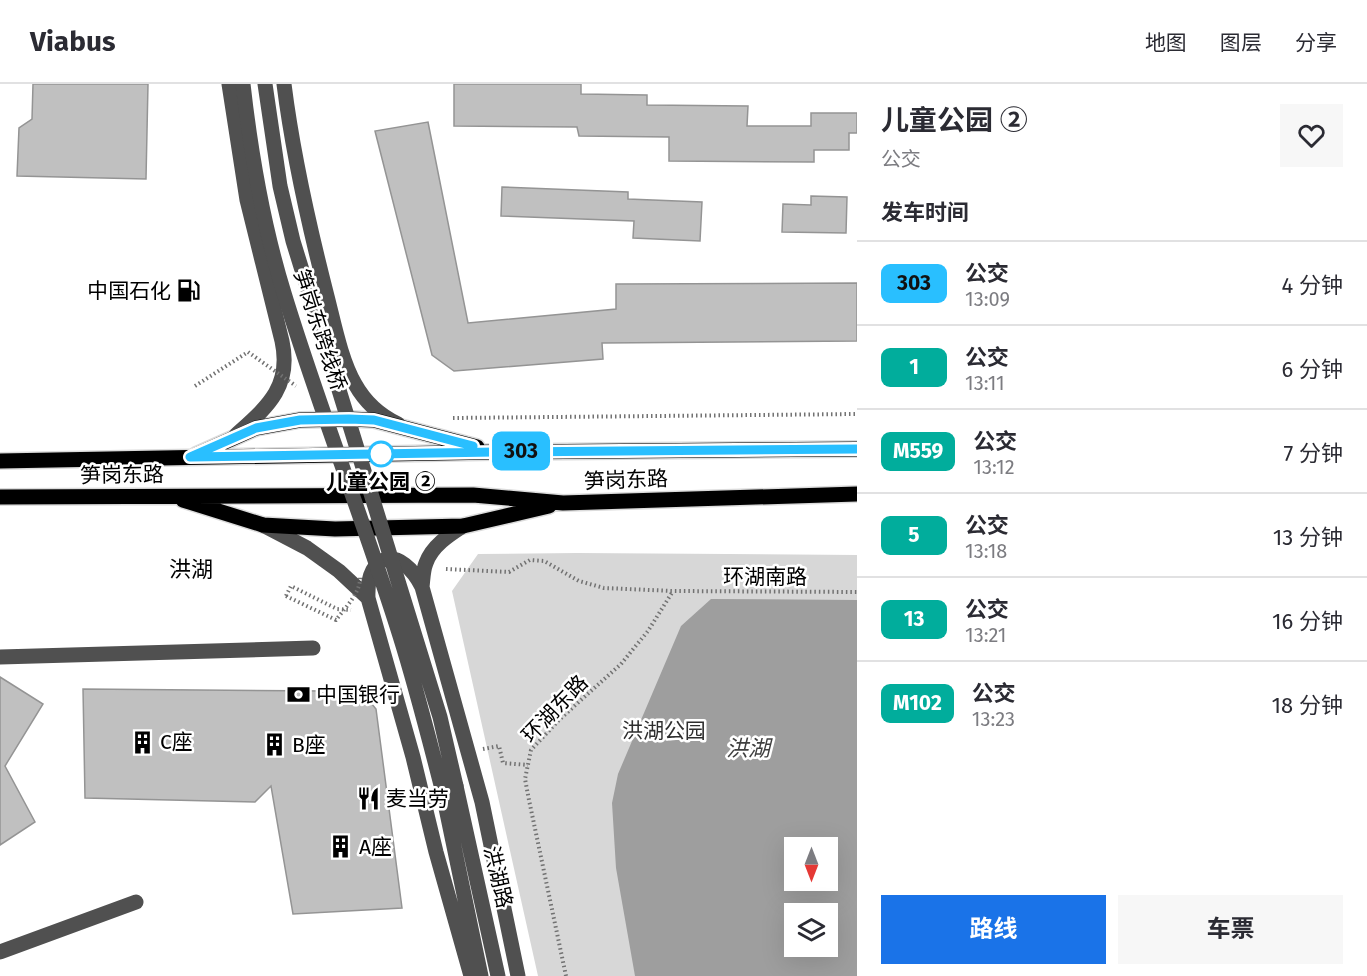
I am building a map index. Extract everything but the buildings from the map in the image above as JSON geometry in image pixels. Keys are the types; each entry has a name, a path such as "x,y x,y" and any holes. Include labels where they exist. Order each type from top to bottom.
{"main road":[{"path":"190,457 256,428 300,420 349,419 374,420 495,452"},
{"path":"832,450 857,442"},
{"name":"笋岗东路","path":"0,461 495,452 857,449"},
{"path":"166,495 262,525 335,529 463,526 563,503"},
{"name":"笋岗东路","path":"0,497 474,495 563,503 854,495"}],"street":[{"path":"229,84 245,191 283,348 284,363 282,378 275,397 233,438"},
{"name":"笋岗东跨线桥","path":"243,84 260,196 284,293 400,635 449,788"},
{"name":"笋岗东跨线桥","path":"265,84 280,186 293,241 441,717 449,788"},
{"path":"284,84 291,134 311,232 348,368 354,382 375,410 390,421 409,429"},
{"path":"262,525 307,548 339,571 368,598"},
{"path":"422,587 426,563 433,551 449,535 463,526"},
{"path":"471,976 368,598 367,583 372,571 378,562 389,559 401,561 415,573 422,587 482,802 518,976"},
{"path":"0,657 314,648"},
{"name":"洪湖路","path":"449,788 481,976"},
{"name":"洪湖路","path":"449,788 498,976"},
{"path":"0,952 136,902"}],"path":[{"path":"195,386 248,352 299,388"},
{"path":"453,418 857,414"},
{"name":"环湖南路","path":"446,569 509,572 530,560 544,561 579,580 604,588 674,591 857,592"},
{"path":"351,610 337,609 291,586 286,596 336,620 358,588 361,581 360,571"},
{"name":"环湖东路","path":"566,976 528,800 525,778 531,750 560,719 621,664 648,631 674,591"},
{"path":"482,749 499,746 503,763 528,765"}],"green space":[{"name":"洪湖公园","path":"478,554 857,555 857,976 538,976 452,591"}],"water":[{"name":"洪湖","path":"711,599 857,600 857,976 635,976 616,868 612,803 618,774 681,626"}],"bus line":[{"name":"303","path":"473,446 374,420 300,420 256,428 190,457 857,449"}],"place":[{"name":"中国石化","path":"189,291"},
{"name":"儿童公园 ②","path":"381,454"},
{"name":"中国银行","path":"298,695"},
{"name":"C座","path":"142,742"},
{"name":"B座","path":"274,745"},
{"name":"麦当劳","path":"368,799"},
{"name":"A座","path":"341,847"}],"district":[{"name":"洪湖","path":"191,569"}]}
